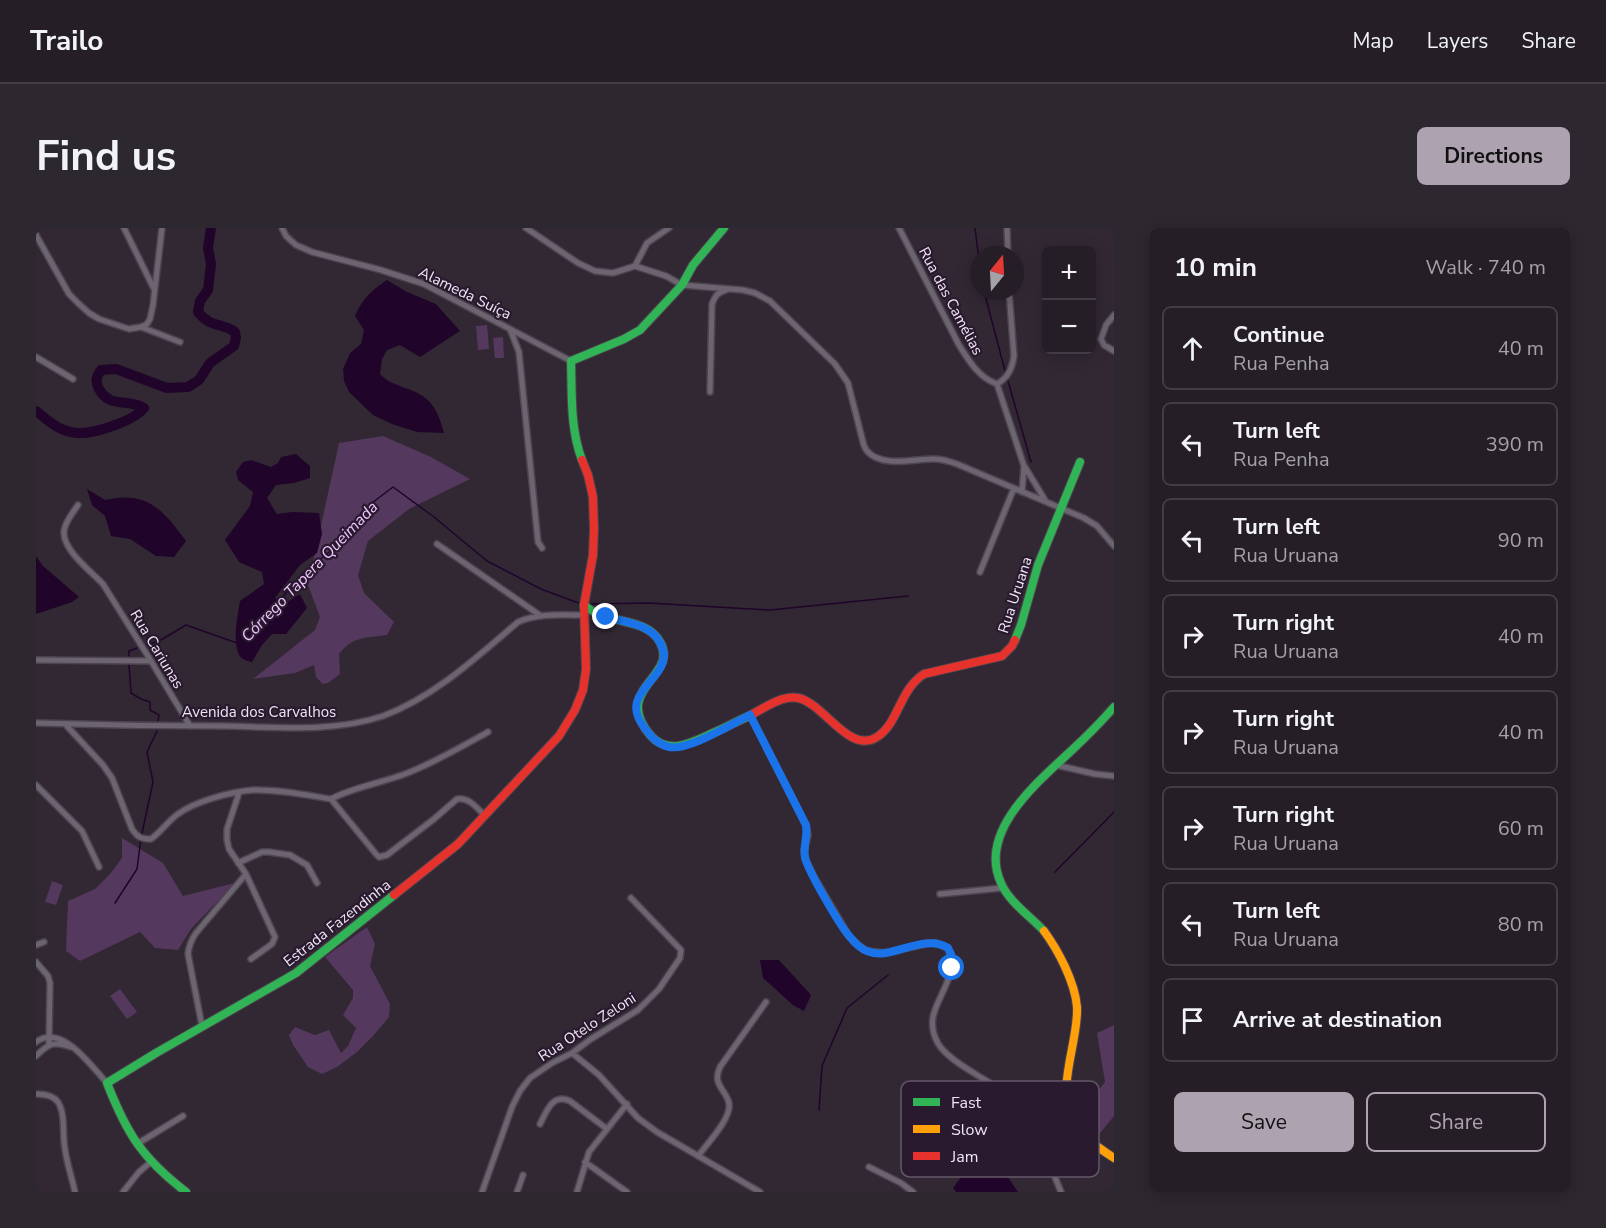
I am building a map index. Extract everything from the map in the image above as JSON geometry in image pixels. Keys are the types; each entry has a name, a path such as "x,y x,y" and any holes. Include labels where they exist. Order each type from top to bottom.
{"street":[{"path":"124,228 154,290"},
{"path":"36,235 65,287 78,304 99,319 135,329 147,324 150,319 162,228"},
{"name":"Alameda Suíça","path":"282,228 286,236 296,245 312,252 424,284 571,361"},
{"path":"526,228 595,271 613,273 635,266 666,276 682,285 756,293 770,301 835,364 848,383 863,442 867,451 875,457 887,461 947,460 1084,518 1097,526 1114,546"},
{"path":"635,266 647,243 669,228"},
{"path":"584,615 593,555 593,497 588,475 578,450 573,414 571,361 640,330 682,285 693,265 724,228"},
{"name":"Rua das Camélias","path":"899,228 970,363 979,374 997,384"},
{"path":"1007,228 1008,246"},
{"path":"710,392 712,304 718,293 731,289"},
{"path":"1010,300 1014,356 1012,366 1004,380 997,384 1024,466 1045,501"},
{"path":"1114,315 1106,325 1101,339 1104,345 1114,351"},
{"path":"141,327 180,342"},
{"path":"510,329 519,352 538,542 542,548"},
{"path":"36,357 73,379"},
{"path":"1060,507 1080,462"},
{"path":"1022,492 1024,466"},
{"path":"980,572 1014,488"},
{"name":"Rua Cariunas","path":"78,505 64,531 66,541 82,564 103,584 190,726"},
{"name":"Rua Uruana","path":"584,603 591,612 598,615 648,628 661,644 664,652 663,661 642,692 636,709 638,718 649,734 657,742 667,747 690,744 781,700 791,698 808,701 843,731 855,738 868,740 879,736 886,729 909,687 916,679 924,674 1002,656 1012,646 1038,565 1060,507"},
{"path":"437,544 541,615"},
{"name":"Avenida dos Carvalhos","path":"36,723 333,726 357,723 384,715 438,686 518,622 541,615 584,615"},
{"name":"Estrada Fazendinha","path":"106,1083 296,973 458,844 560,736 575,710 583,690 586,669 584,615"},
{"path":"36,660 151,661"},
{"path":"1068,1081 1077,1011 1072,988 1059,956 1046,933 1002,888 996,855 1002,831 1019,804 1114,707"},
{"path":"750,715 806,825 808,835 804,850 805,859 849,936 867,951 877,953 929,943 948,948 952,968 932,1020 933,1034 942,1050 955,1061 988,1081"},
{"path":"65,724 112,778 132,829 143,839 151,839 178,814 208,800 253,790 331,799 347,791 366,787 428,765 488,732"},
{"path":"1056,765 1114,776"},
{"path":"36,785 82,831 99,867"},
{"path":"239,793 227,829 229,849 246,874 275,937 272,944 251,959"},
{"path":"331,799 380,857 387,855 457,799 465,799 485,816"},
{"path":"238,864 262,852 290,855 307,864 318,883"},
{"path":"202,1026 188,954 191,940 246,874"},
{"path":"940,894 1002,888"},
{"name":"Rua Otelo Zeloni","path":"482,1192 512,1107 530,1078 638,1010 660,989 682,955 681,951 632,898"},
{"path":"36,945 44,942"},
{"path":"36,962 48,976 50,983 49,1044"},
{"path":"698,1156 723,1123 728,1111 729,1103 717,1081 717,1073 766,1002"},
{"path":"42,1050 36,1043 42,1038 49,1037 64,1040 75,1048 106,1083 126,1128 137,1144 162,1172 186,1192"},
{"path":"36,1056 49,1044 75,1048"},
{"path":"572,1053 599,1075 638,1118 760,1192"},
{"path":"36,1094 49,1095 54,1098 62,1110 65,1153 75,1192"},
{"path":"540,1124 551,1104 563,1098 607,1129"},
{"path":"577,1192 589,1152 627,1104"},
{"path":"137,1144 183,1116"},
{"path":"1099,1146 1114,1158"},
{"path":"123,1192 139,1172 152,1161"},
{"path":"585,1162 627,1192"},
{"path":"869,1167 901,1183 913,1192"},
{"path":"517,1192 523,1175"},
{"path":"1055,1177 1061,1192"}],"shaded area":[{"path":"387,280 407,292 436,304 460,331 420,357 400,345 387,350 382,359 380,374 427,399 439,417 444,433 417,432 373,415 349,392 344,381 343,369 350,353 361,344 364,330 355,316 368,295"},
{"path":"487,325 489,349 478,350 476,326"},
{"path":"503,337 504,358 495,358 493,338"},
{"path":"383,436 431,457 470,479 409,509 368,541 358,575 364,593 394,622 387,635 360,639 344,648 339,654 340,674 328,683 323,684 316,677 314,665 295,673 253,679 315,630 320,617 308,585 339,443"},
{"path":"296,454 310,466 310,478 276,485 267,498 277,514 319,513 322,534 317,553 300,565 275,598 287,602 300,594 307,608 286,634 272,634 252,662 243,659 237,648 236,632 240,601 264,584 262,572 239,562 225,540 250,506 253,492 238,480 236,472 243,462 251,460 271,467 278,463 281,457"},
{"path":"87,489 105,500 132,498 153,505 170,520 186,541 174,557 156,556 130,539 111,536 105,516 92,505"},
{"path":"36,556 43,566 79,597 72,602 36,614"},
{"path":"122,838 163,863 183,896 235,883 191,929 178,950 155,948 140,932 80,961 66,951 68,901 95,889 110,874 122,858"},
{"path":"52,881 63,885 56,905 45,902"},
{"path":"367,927 375,944 370,966 390,1004 389,1017 357,1052 337,1067 322,1074 308,1067 289,1035 295,1027 315,1035 329,1030 341,1053 348,1046 356,1028 343,1015 353,998 353,990 325,957"},
{"path":"760,960 779,960 811,995 804,1011 793,1005 763,978"},
{"path":"120,989 137,1012 127,1019 110,996"},
{"path":"1114,1025 1114,1116 1099,1135 1099,1090 1105,1082 1097,1033"},
{"path":"961,1177 1008,1177 1018,1192 956,1192 953,1188"}],"waterway":[{"path":"36,411 57,427 72,432 85,433 113,426 132,418 144,408 114,401 103,395 97,381 101,370 116,369 167,388 188,387 199,380 210,363 234,346 235,332 208,321 198,312 200,301 208,290 211,264 208,248 211,228"},
{"path":"975,228 977,246"},
{"path":"986,300 1005,371"},
{"path":"1008,381 1031,462"},
{"name":"Córrego Tapera Queimada","path":"279,601 303,573 339,544 364,509 393,487 487,561 541,589 581,604"},
{"name":"Córrego Tapera Queimada","path":"589,604 649,603 770,610 908,596"},
{"name":"Córrego Tapera Queimada","path":"147,645 161,640 186,625 237,643"},
{"name":"Córrego Tapera Queimada","path":"129,656 129,651 137,648"},
{"name":"Córrego Tapera Queimada","path":"129,665 131,693 150,702 150,710 159,715 158,721"},
{"name":"Córrego Tapera Queimada","path":"115,903 137,869 153,782 147,752 157,731"},
{"path":"1055,872 1114,812"},
{"path":"819,1110 822,1066 847,1008 888,975"}],"traffic: fast":[{"path":"582,460 575,436 571,361 640,330 682,285 693,265 724,228"},
{"path":"1015,640 1038,565 1080,462"},
{"path":"584,605 598,614 649,630 660,642 664,654 661,665 641,694 638,706 640,720 658,742 673,746 689,743 751,715"},
{"path":"1044,931 1014,903 1001,883 996,864 997,845 1004,826 1029,792 1114,707"},
{"path":"186,1192 158,1168 138,1144 129,1131 107,1083 296,973 394,895"}],"traffic: slow":[{"path":"1044,931 1065,967 1076,997 1077,1022 1067,1081"},
{"path":"1099,1148 1114,1158"}],"traffic: jam":[{"path":"394,895 458,844 559,736 575,710 583,690 586,669 584,605 593,555 594,529 593,497 582,460"},
{"path":"751,715 780,700 798,698 808,702 847,734 867,741 877,737 890,724 909,689 924,674 1002,656 1015,640"}],"route":[{"path":"606,617 648,628 655,634 664,652 663,661 642,692 636,709 638,718 649,734 657,742 667,747 678,747 690,744 750,715 806,825 808,835 804,850 805,859 849,936 867,951 877,953 929,943 944,945 951,954 952,968"}]}
